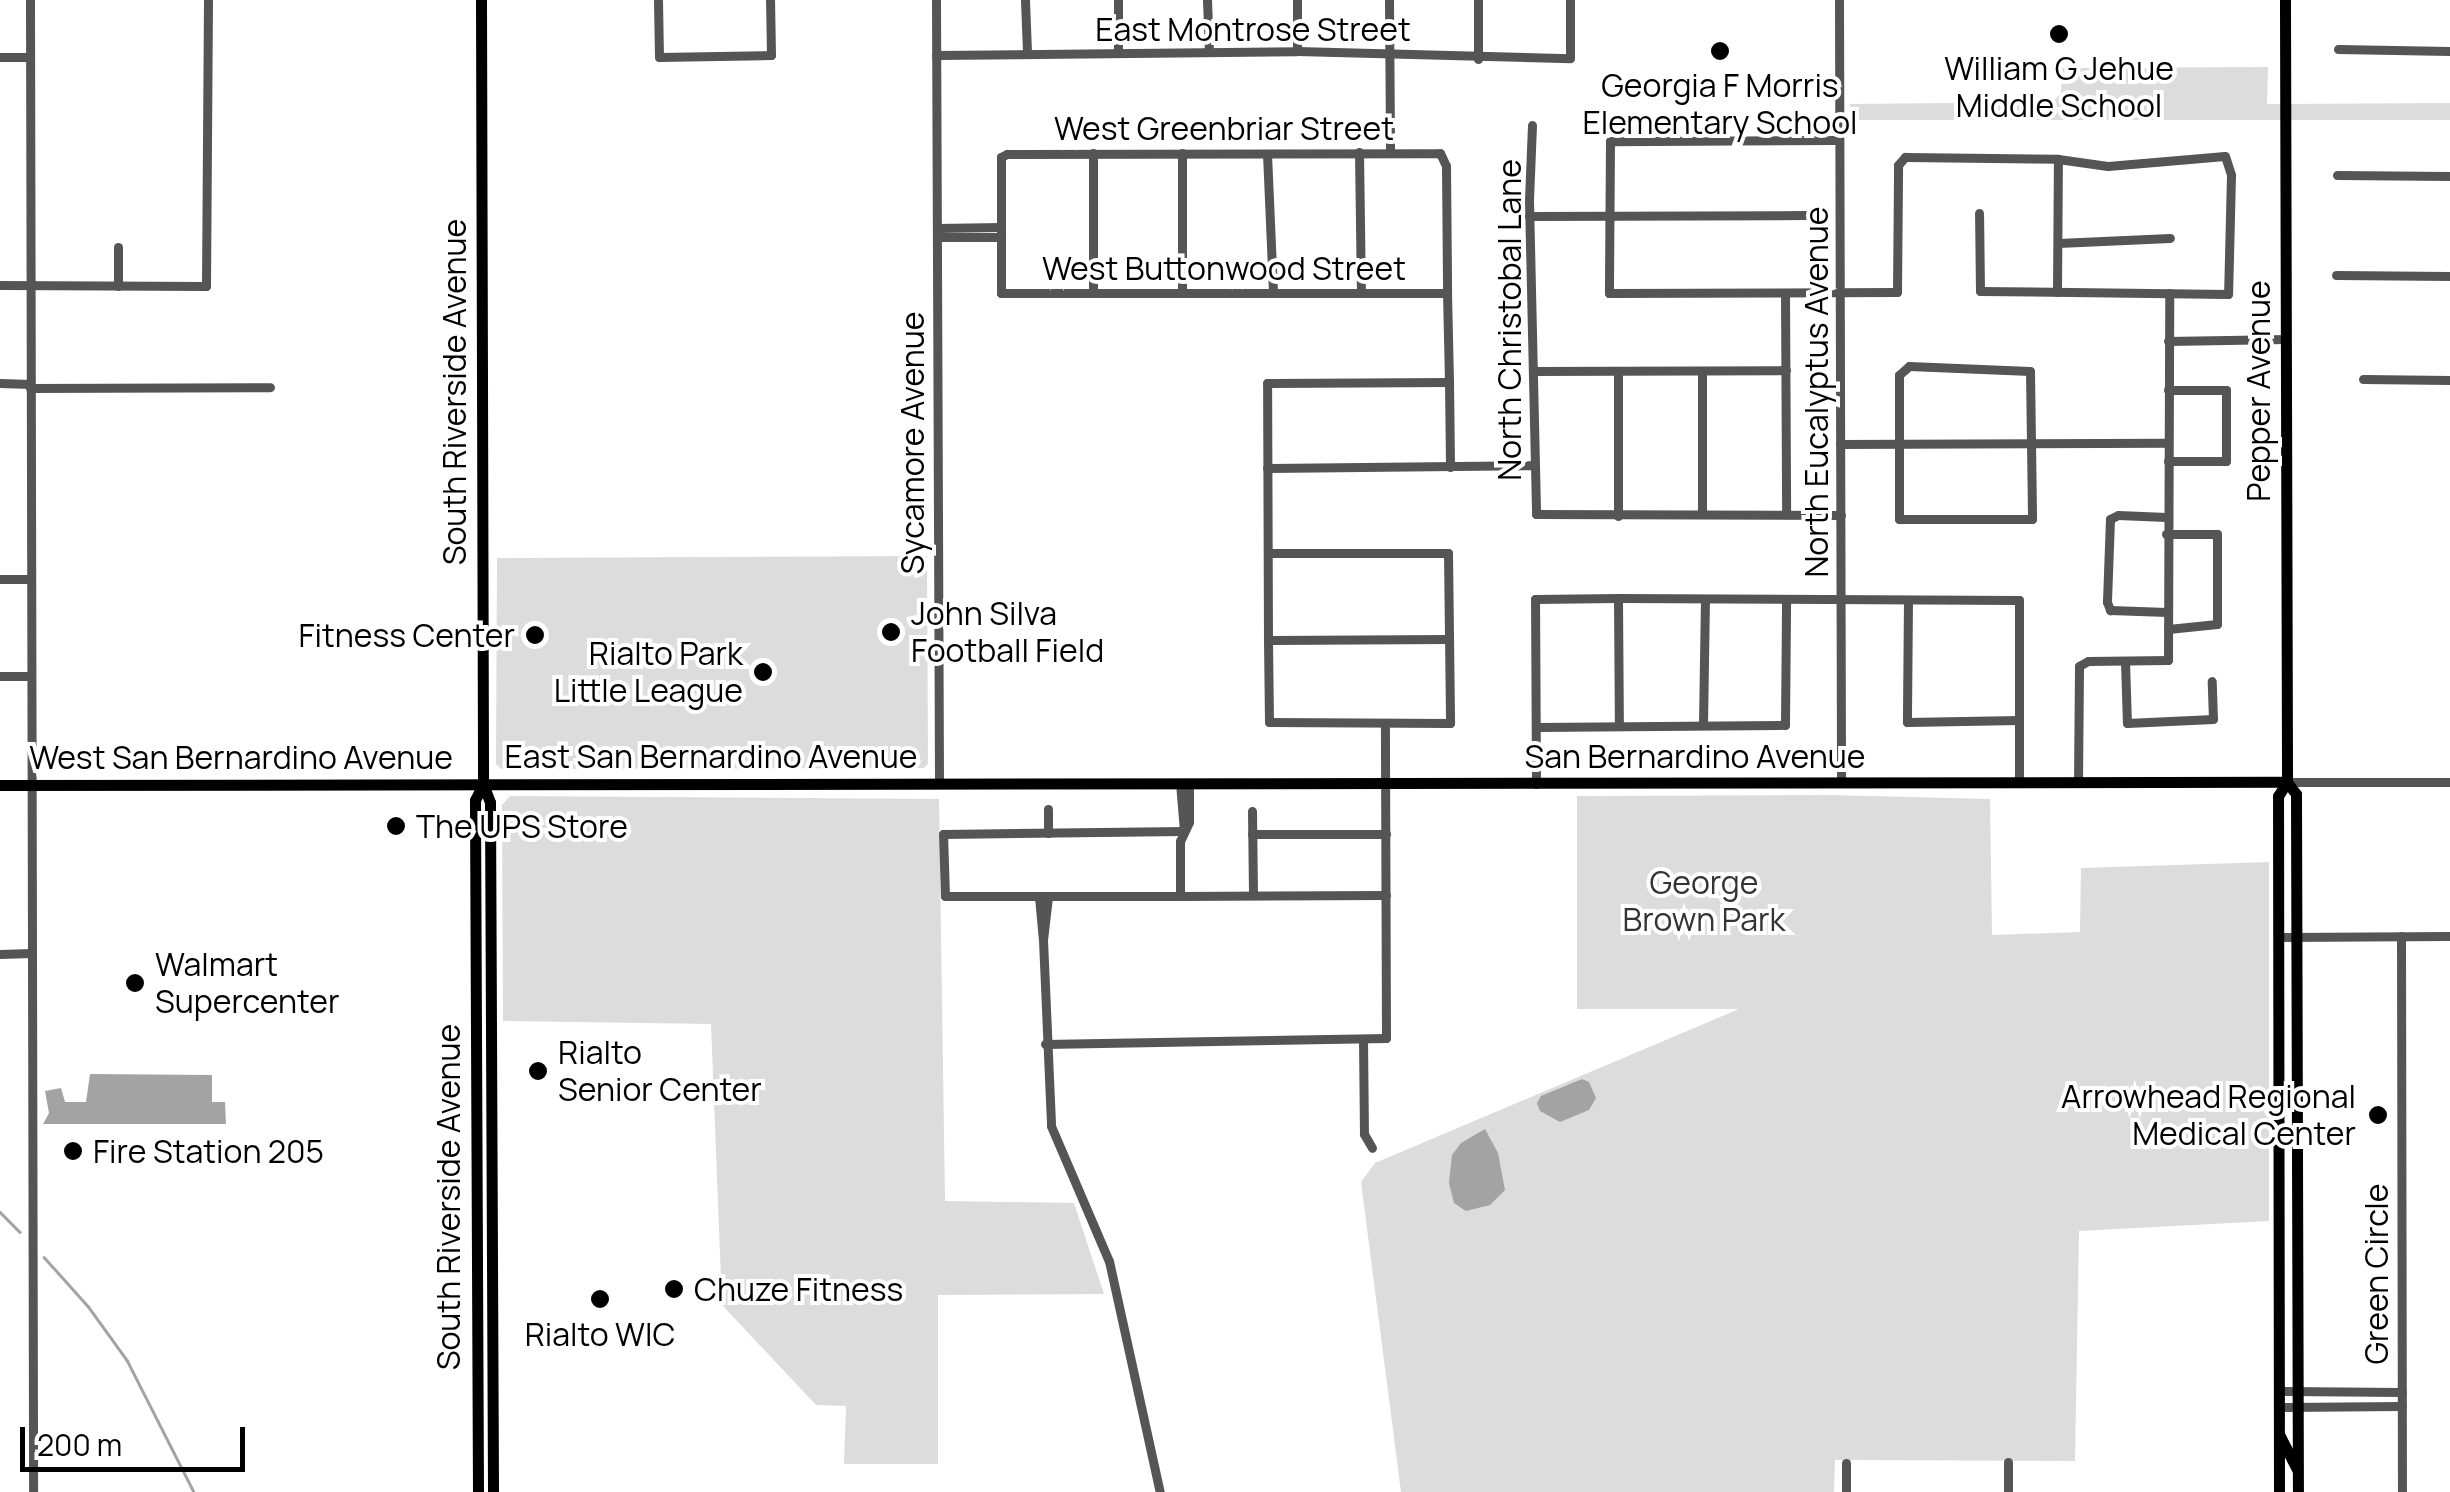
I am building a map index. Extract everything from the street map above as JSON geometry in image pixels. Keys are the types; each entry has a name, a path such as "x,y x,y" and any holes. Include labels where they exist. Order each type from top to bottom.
{"main road":[{"name":"South Riverside Avenue","path":"481,0 483,784 490,801 493,1492"},
{"name":"Pepper Avenue","path":"2280,1492 2278,796 2287,782 2285,0"},
{"name":"Pepper Avenue","path":"2287,782 2296,794 2298,1492"},
{"name":"San Bernardino Avenue","path":"940,783 2287,782"},
{"name":"East San Bernardino Avenue","path":"483,784 940,783"},
{"name":"South Riverside Avenue","path":"478,1492 474,800 483,784"},
{"name":"West San Bernardino Avenue","path":"0,785 483,784"},
{"path":"476,1226 484,1233 486,1266 492,1276"},
{"path":"2280,1436 2298,1470"}],"street":[{"path":"30,0 33,1492"},
{"path":"0,285 206,286 208,0"},
{"path":"658,0 660,57 771,55 770,0"},
{"name":"Sycamore Avenue","path":"936,0 940,783"},
{"path":"1026,0 1027,54"},
{"path":"1118,0 1118,52"},
{"path":"1208,0 1208,51"},
{"path":"1297,0 1297,52"},
{"path":"1388,0 1390,151"},
{"path":"1478,0 1478,59"},
{"name":"East Montrose Street","path":"936,54 1390,52 1478,59 1570,58 1570,0"},
{"name":"North Eucalyptus Avenue","path":"1839,0 1841,783"},
{"path":"2338,50 2450,51"},
{"path":"0,57 30,57"},
{"name":"North Christobal Lane","path":"1532,125 1529,216 1536,514 1618,516"},
{"path":"1839,140 1610,141 1608,293 1897,292 1898,165 1905,157 2058,159 2108,166 2225,156 2231,176 2228,294 1980,291 1979,213"},
{"path":"1359,152 1362,293"},
{"path":"1093,153 1093,291"},
{"path":"1182,153 1182,292"},
{"name":"West Greenbriar Street","path":"1001,232 1001,158 1007,154 1440,153 1446,166 1448,293"},
{"path":"1268,154 1273,293"},
{"path":"2057,292 2058,159"},
{"path":"2337,174 2450,176"},
{"path":"1529,216 1807,216"},
{"path":"937,232 1001,232"},
{"name":"West Buttonwood Street","path":"1001,232 1001,293 1448,293"},
{"path":"2058,243 2170,238"},
{"path":"118,247 118,286"},
{"path":"2336,275 2450,276"},
{"path":"1448,293 1450,467"},
{"path":"1785,293 1786,513"},
{"path":"2078,783 2079,666 2088,661 2168,660 2169,293"},
{"path":"2168,341 2286,340"},
{"path":"1909,366 2027,367 2031,443 2032,518 1899,520 1899,376 1909,366"},
{"path":"1702,370 1702,513"},
{"path":"1533,371 1786,370"},
{"path":"1618,371 1618,516 1841,514"},
{"path":"2363,379 2450,380"},
{"path":"1268,553 1448,553 1450,723 1269,722 1268,640 1267,384 1448,382"},
{"path":"0,384 237,390 270,387"},
{"path":"2168,390 2226,390 2226,461 2168,461"},
{"path":"1840,444 2168,443"},
{"path":"1268,468 1535,465"},
{"path":"2166,517 2118,515 2110,519 2106,602 2110,610 2167,612"},
{"path":"2166,534 2217,534 2217,624 2168,629"},
{"path":"0,579 30,579"},
{"path":"1618,598 1618,726"},
{"path":"1536,784 1534,599 1618,598 2019,600 2019,783"},
{"path":"1704,725 1705,598"},
{"path":"1536,727 1784,725 1786,598"},
{"path":"1908,600 1906,722 2020,720"},
{"path":"1268,640 1449,639"},
{"path":"2125,661 2127,723 2213,719 2212,681"},
{"path":"0,676 30,676"},
{"path":"1045,1044 1386,1038 1386,723"},
{"name":"San Bernardino Avenue","path":"2287,782 2450,782"},
{"path":"1180,896 1185,783"},
{"path":"1048,809 1048,833"},
{"path":"1252,811 1253,895"},
{"path":"1184,832 943,834 944,896 1386,895"},
{"path":"1252,834 1386,834"},
{"path":"1043,897 1045,1044 1051,1126 1109,1261 1160,1492"},
{"name":"Green Circle","path":"2401,936 2402,1492"},
{"path":"2279,937 2450,936"},
{"path":"0,954 31,953"},
{"path":"1364,1038 1364,1134 1372,1148"},
{"path":"2280,1391 2402,1392"},
{"path":"2280,1406 2402,1406"},
{"path":"2008,1462 2008,1492"},
{"path":"1846,1463 1846,1492"}],"green space":[{"path":"2268,67 2267,104 2450,103 2450,120 1849,120 1850,104 2053,102 2061,93 2062,68"},
{"path":"927,556 928,764 924,768 501,769 496,764 497,558"},
{"path":"510,796 939,799 945,1201 1074,1203 1104,1294 938,1295 938,1464 844,1464 846,1406 816,1405 722,1305 711,1024 503,1021 502,805"},
{"name":"George Brown Park","path":"1577,796 1990,799 1992,935 2080,932 2081,868 2269,862 2269,1221 2079,1231 2075,1461 1835,1460 1834,1492 1401,1492 1361,1182 1375,1163 1739,1009 1577,1009"}],"shaded area":[{"path":"90,1074 212,1075 212,1102 225,1102 226,1124 43,1124 49,1113 45,1091 61,1088 65,1102 86,1102"},
{"path":"1582,1079 1589,1082 1596,1098 1589,1110 1560,1122 1540,1111 1537,1103 1541,1096"},
{"path":"1485,1129 1498,1153 1505,1190 1490,1205 1466,1211 1454,1203 1449,1183 1452,1155 1461,1143"}],"waterway":[{"path":"0,1212 20,1232"},
{"path":"44,1257 88,1306 127,1360 194,1492"}],"place":[{"name":"William G Jehue Middle School","path":"2059,34"},
{"name":"Georgia F Morris Elementary School","path":"1720,51"},
{"name":"John Silva Football Field","path":"891,632"},
{"name":"Fitness Center","path":"535,635"},
{"name":"Rialto Park Little League","path":"763,672"},
{"name":"The UPS Store","path":"396,826"},
{"name":"Walmart Supercenter","path":"135,983"},
{"name":"Rialto Senior Center","path":"538,1071"},
{"name":"Arrowhead Regional Medical Center","path":"2378,1115"},
{"name":"Fire Station 205","path":"73,1151"},
{"name":"Chuze Fitness","path":"674,1289"},
{"name":"Rialto WIC","path":"600,1299"}]}
